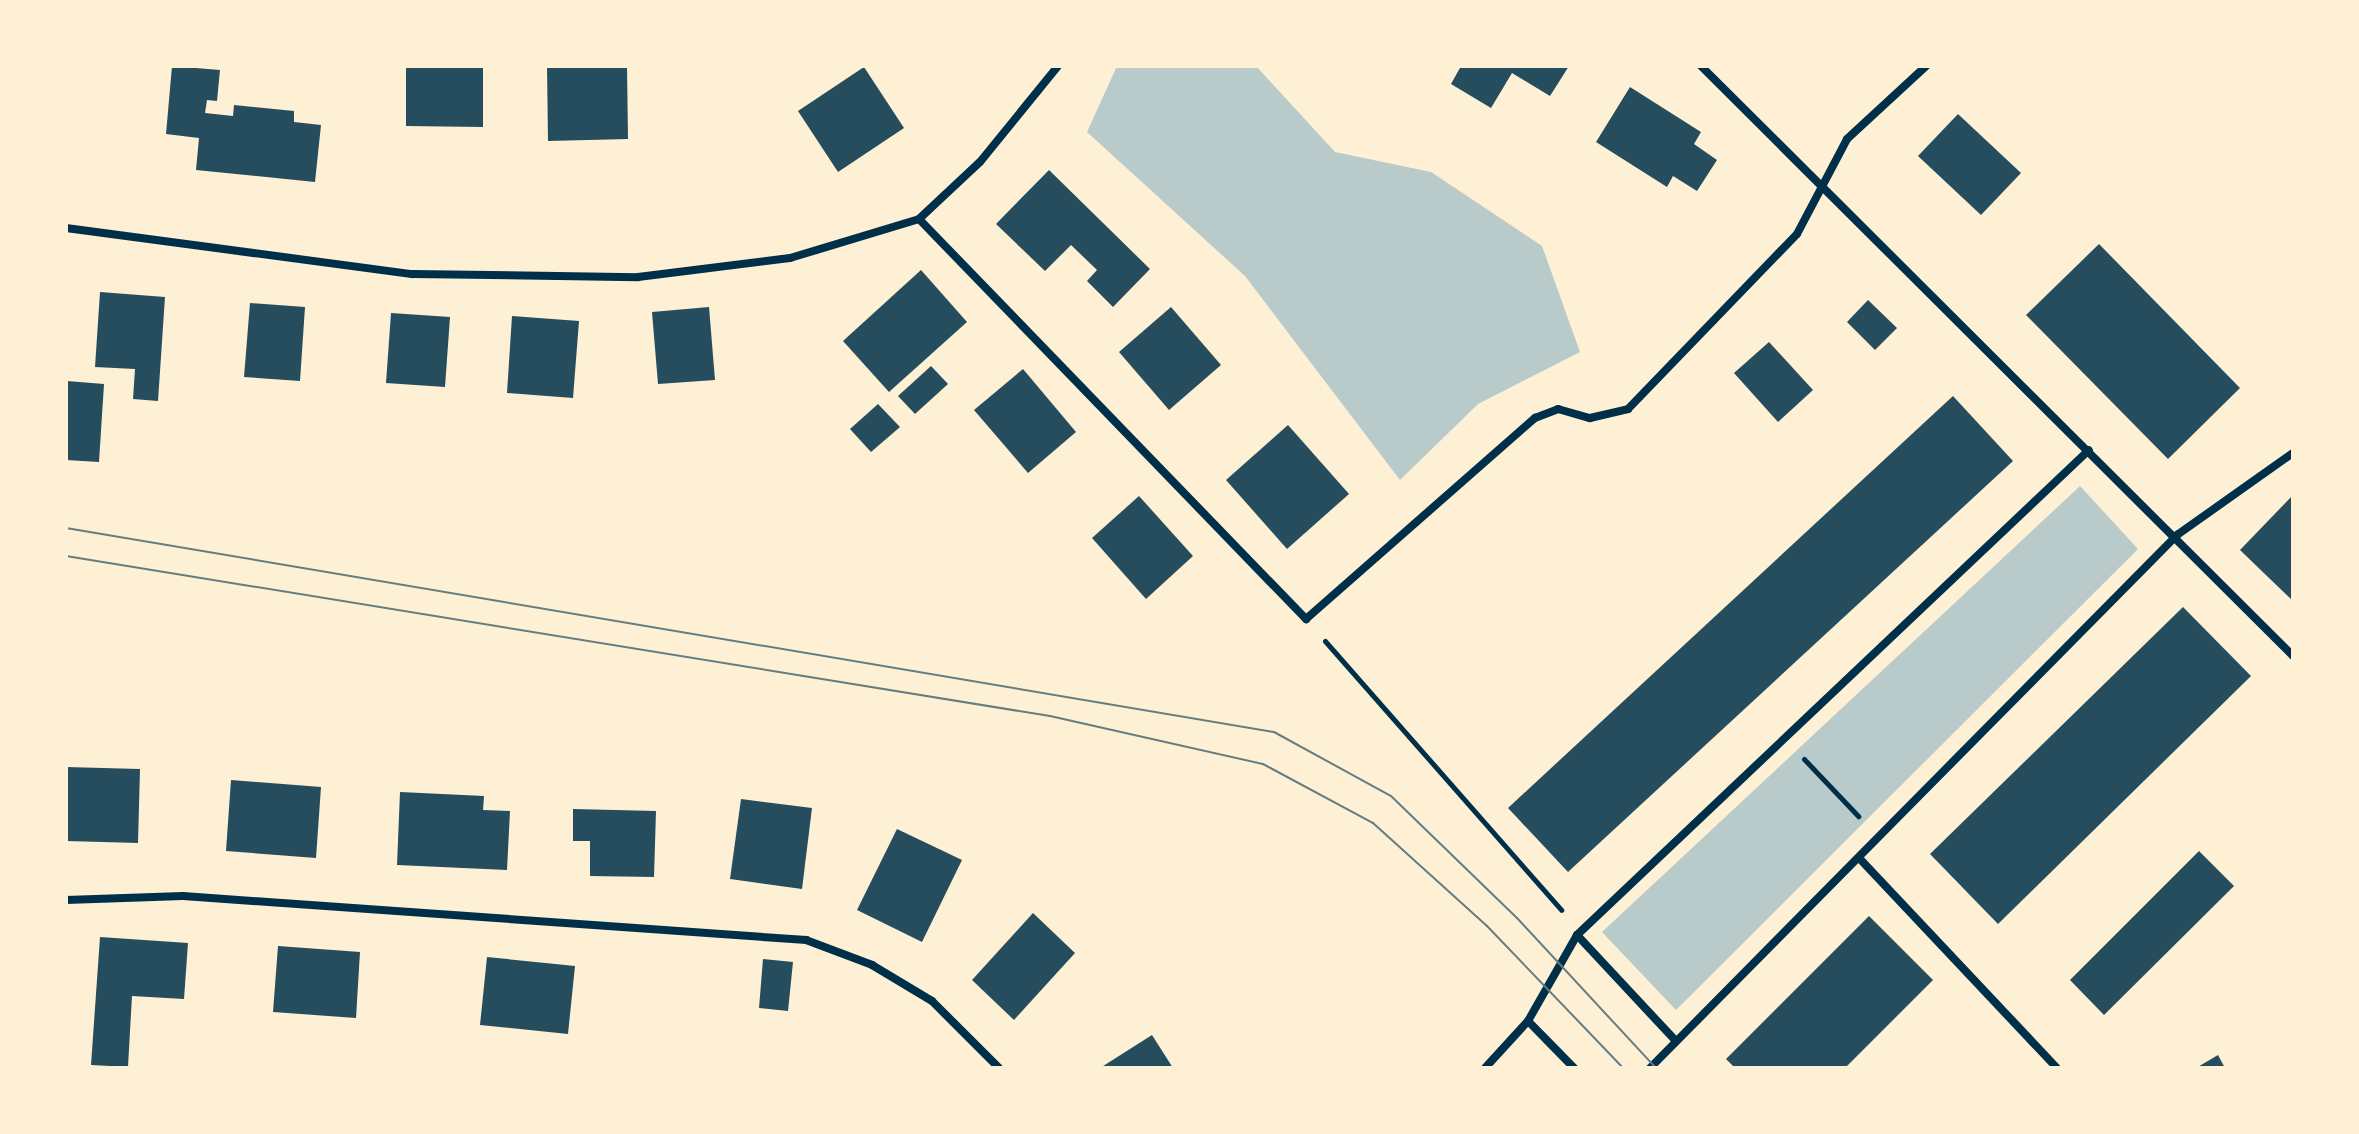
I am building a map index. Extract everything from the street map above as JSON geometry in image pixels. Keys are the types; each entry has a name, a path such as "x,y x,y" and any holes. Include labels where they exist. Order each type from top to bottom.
{"street":[{"path":"66,228 412,274 638,277 790,258 919,219 980,162 1058,66"},
{"path":"1701,66 1818,185 2177,535 2293,656"},
{"path":"919,219 1306,619 1535,418 1558,409 1590,418 1628,409 1797,234 1818,185 1847,139 1926,66"},
{"path":"1485,1068 1528,1021 1577,935 2089,450"},
{"path":"1650,1068 1674,1039 1860,859 2177,535 2293,453"},
{"path":"1860,859 2057,1068"},
{"path":"66,900 183,896 806,940 872,965 932,1001 999,1068"},
{"path":"1577,935 1674,1039"},
{"path":"1528,1021 1574,1068"}],"path":[{"path":"1306,619 1546,886 1577,935"},
{"path":"1783,737 1862,821 1860,859"}],"shaded area":[{"path":"1117,66 1256,66 1335,152 1431,172 1542,246 1580,352 1478,404 1400,480 1245,276 1087,132"},
{"path":"2080,486 2138,549 1676,1010 1602,932"}],"building":[{"path":"172,66 220,70 217,101 207,100 205,113 233,116 234,105 294,111 294,122 321,125 315,182 196,170 199,138 166,134"},
{"path":"406,66 483,66 483,127 406,126"},
{"path":"547,66 627,66 628,139 548,141"},
{"path":"1461,66 1569,66 1550,96 1512,73 1491,108 1451,84"},
{"path":"864,67 904,128 838,172 798,111"},
{"path":"1630,87 1701,132 1694,144 1717,160 1697,191 1673,176 1667,187 1596,142"},
{"path":"1958,114 2021,173 1981,215 1918,156"},
{"path":"1049,170 1150,269 1113,307 1087,281 1097,270 1071,245 1045,271 996,224"},
{"path":"2099,244 2240,388 2168,459 2026,315"},
{"path":"921,270 967,322 889,392 843,341"},
{"path":"100,292 165,297 158,401 133,399 135,369 95,367"},
{"path":"1868,300 1897,328 1875,350 1847,322"},
{"path":"250,303 305,307 300,381 244,377"},
{"path":"709,307 715,380 658,384 652,312"},
{"path":"1171,307 1221,365 1169,410 1119,352"},
{"path":"391,313 450,317 445,387 386,383"},
{"path":"512,316 579,321 573,398 507,393"},
{"path":"1769,342 1813,390 1778,422 1734,373"},
{"path":"931,366 948,384 915,414 898,396"},
{"path":"1023,369 1076,432 1028,473 974,410"},
{"path":"67,381 104,384 99,462 66,460"},
{"path":"1953,396 2013,461 1568,872 1508,808"},
{"path":"878,404 900,427 871,452 850,429"},
{"path":"1288,425 1349,494 1287,549 1226,480"},
{"path":"2293,495 2293,601 2240,550"},
{"path":"1139,496 1193,556 1146,599 1092,538"},
{"path":"2183,607 2251,676 1998,924 1930,854"},
{"path":"66,767 140,769 138,843 66,841"},
{"path":"231,780 321,787 316,858 226,851"},
{"path":"400,792 484,796 483,810 510,811 507,870 397,865"},
{"path":"741,799 812,808 802,889 730,879"},
{"path":"573,809 656,811 654,877 590,876 590,841 573,841"},
{"path":"897,829 962,860 922,942 857,910"},
{"path":"2199,851 2234,886 2104,1015 2070,980"},
{"path":"1033,913 1075,953 1014,1020 972,980"},
{"path":"1869,916 1933,980 1845,1068 1735,1068 1726,1059"},
{"path":"100,937 188,943 184,999 132,996 128,1067 91,1065"},
{"path":"278,946 360,952 356,1018 273,1012"},
{"path":"487,957 575,966 568,1034 480,1025"},
{"path":"763,959 793,962 788,1011 759,1008"},
{"path":"1152,1035 1173,1068 1100,1068"},
{"path":"2218,1055 2225,1068 2196,1068"}],"tram line":[{"path":"66,528 1274,732 1391,796 1517,918 1656,1068"},
{"path":"66,556 1050,716 1263,764 1373,823 1487,926 1623,1068"}]}
